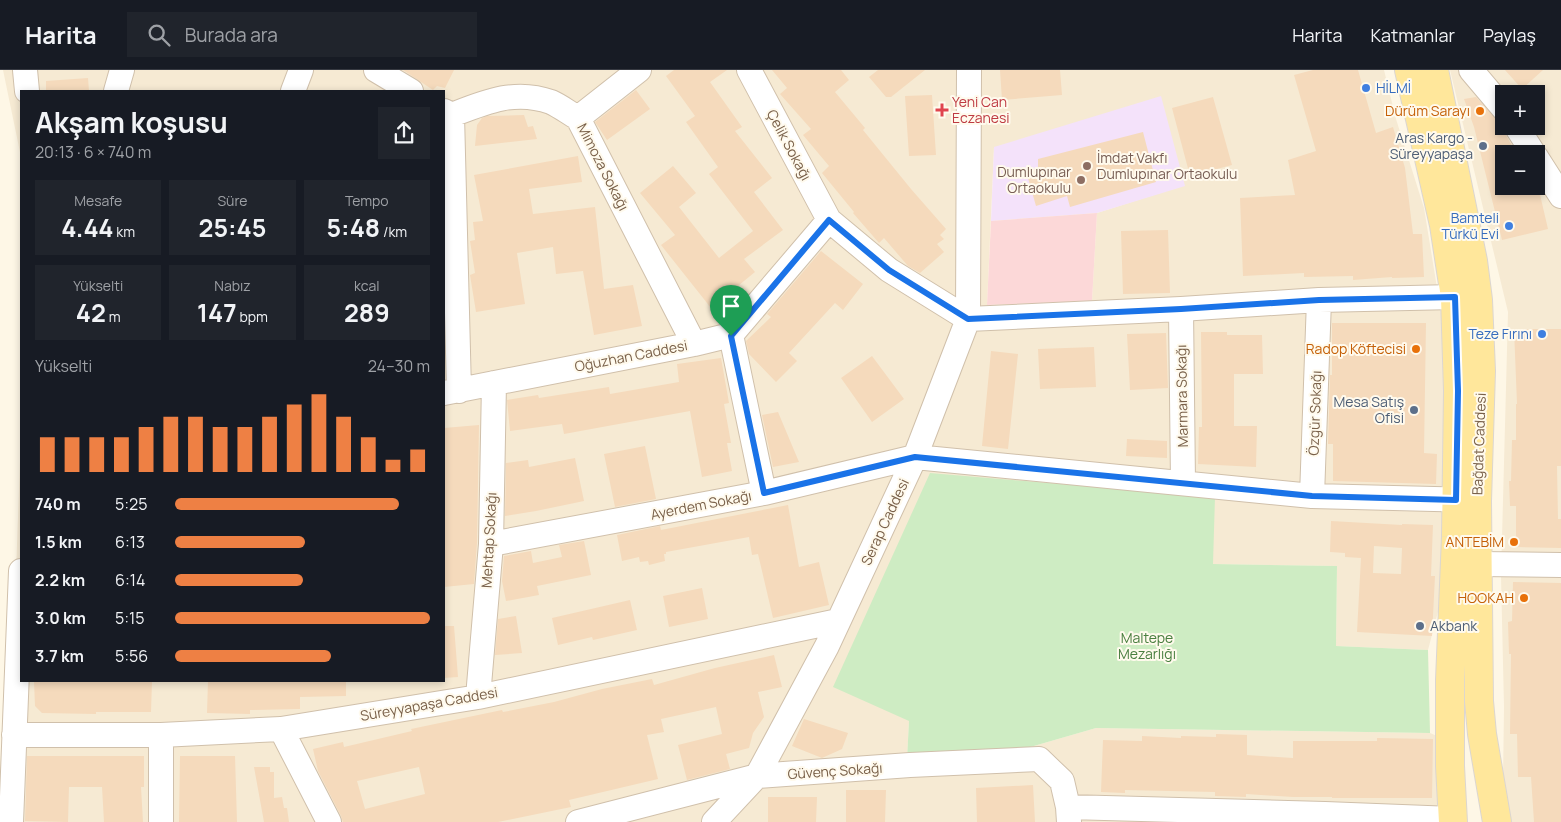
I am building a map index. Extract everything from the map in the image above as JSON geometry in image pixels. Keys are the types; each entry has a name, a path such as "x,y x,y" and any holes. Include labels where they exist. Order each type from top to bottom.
{"main road":[{"name":"Bağdat Caddesi","path":"1410,70 1444,225 1455,297 1458,391 1467,500 1477,564 1479,701 1482,734 1497,822"},
{"name":"Bağdat Caddesi","path":"1434,70 1468,232 1478,300 1481,371 1450,680 1450,766 1461,821"}],"street":[{"path":"25,70 27,90"},
{"path":"116,90 122,70"},
{"path":"292,90 301,70"},
{"path":"376,70 409,90"},
{"path":"578,118 640,70"},
{"name":"Çelik Sokağı","path":"749,70 829,220"},
{"name":"Serap Caddesi","path":"714,822 757,776 827,646 915,457 968,319 969,70"},
{"path":"1471,70 1495,98"},
{"name":"Mimoza Sokağı","path":"448,113 489,100 525,96 552,103 578,118 694,344"},
{"path":"448,113 452,392"},
{"path":"1545,171 1561,196"},
{"path":"764,493 731,336 829,220 889,270 968,319 1181,309 1319,300 1455,297"},
{"name":"Özgür Sokağı","path":"1312,496 1319,300"},
{"name":"Marmara Sokağı","path":"1181,309 1183,483"},
{"name":"Oğuzhan Caddesi","path":"452,392 731,336"},
{"name":"Mehtap Sokağı","path":"478,697 491,544 494,383"},
{"name":"Ayerdem Sokağı","path":"491,544 764,493 915,457 1312,496 1467,500"},
{"path":"1477,564 1561,565"},
{"path":"11,822 20,594"},
{"name":"Süreyyapaşa Caddesi","path":"14,735 161,735 281,729 478,697 838,620"},
{"path":"281,729 329,822"},
{"path":"161,735 161,822"},
{"name":"Güvenç Sokağı","path":"578,822 757,776 910,765 1039,759 1062,782 1068,815"},
{"path":"1068,815 1325,814 1461,821"}],"shaded area":[{"path":"3,70 1384,70 1396,119 1424,208 1445,337 1444,589 1428,650 1336,646 1337,566 1213,564 909,721 907,759 1020,750 1096,728 1430,733 1442,738 1445,822 7,822 20,462 20,682 445,682 445,90 20,90 20,152","holes":["994,147 1185,185 1097,213 1092,301 987,305"]},
{"path":"1450,70 1561,70 1561,822 1510,822 1503,780 1504,707 1501,576 1508,312"},
{"name":"İmdat Vakfı Dumlupınar Ortaokulu","path":"1161,96 1185,186 1097,213 991,221 994,147"},
{"path":"1097,213 1092,301 987,305 991,221"}],"green space":[{"name":"Maltepe Mezarlığı","path":"930,473 1215,497 1213,564 1337,566 1336,646 1428,650 1430,733 1096,728 1020,750 907,759 909,721 833,687"}],"building":[{"path":"403,70 454,70 445,88 437,86 433,90"},
{"path":"674,70 727,70 710,82 742,127 735,131 772,178 754,192 783,230 744,259 755,272 711,308 661,245 675,235 640,193 673,166 696,193 679,207 719,258 753,231 709,174 718,167 686,122 695,116 666,76"},
{"path":"772,70 841,70 849,80 835,92 865,128 863,130 946,229 940,235 944,239 937,244 944,252 920,273 908,266 884,238 879,243 822,173 829,166 803,135 811,129 780,94 787,88"},
{"path":"878,70 925,70 891,97 886,97 869,77"},
{"path":"1000,70 1060,70 1062,95 1002,100"},
{"path":"1313,70 1358,70 1376,133 1393,127 1405,168 1413,234 1422,234 1424,277 1353,280 1353,276 1304,277 1304,273 1243,276 1240,198 1295,195 1288,160 1316,151 1294,75"},
{"path":"1505,70 1543,70 1526,85 1518,85"},
{"path":"88,78 89,90 46,90 46,81"},
{"path":"636,90 650,109 607,140 595,122"},
{"path":"932,95 936,155 909,156 905,96"},
{"path":"1213,97 1232,165 1190,176 1172,108"},
{"path":"1476,97 1495,118 1495,135 1506,135 1512,145 1495,145 1495,195 1540,195 1548,229 1502,240 1474,127 1464,99"},
{"path":"524,115 528,127 533,126 537,139 475,146 477,125 482,118 487,116"},
{"path":"1143,132 1156,182 1070,207 1067,196 1036,206 1026,171 1038,168 1038,159"},
{"path":"578,156 582,182 529,189 533,214 595,207 604,289 633,285 642,326 594,335 583,271 556,274 553,247 517,253 525,304 476,312 470,275 475,273 470,241 475,240 473,222 483,221 474,175"},
{"path":"1168,230 1170,293 1123,294 1121,231"},
{"path":"821,251 863,284 843,310 835,303 789,353 797,361 776,382 749,354 746,341 771,317 767,314"},
{"path":"1332,323 1426,323 1424,453 1437,454 1436,484 1333,481 1333,444 1328,444 1330,375 1332,375"},
{"path":"1514,329 1561,329 1561,466 1557,466 1558,519 1561,519 1561,548 1516,547 1516,506 1510,506 1509,481 1511,481 1512,440 1516,440 1517,404"},
{"path":"1201,332 1227,332 1227,335 1262,335 1263,374 1234,374 1234,426 1257,426 1256,467 1198,464 1199,427 1202,427"},
{"path":"1166,333 1168,388 1130,390 1127,334"},
{"path":"1094,347 1096,387 1040,389 1038,349"},
{"path":"991,351 1018,354 1008,449 982,446"},
{"path":"872,356 904,399 872,422 841,378"},
{"path":"721,358 729,403 724,404 731,443 727,443 732,471 702,477 690,411 564,434 562,424 510,431 507,400 538,395 539,398 609,387 610,394 679,382 677,364"},
{"path":"778,412 799,462 773,467 762,415"},
{"path":"479,425 477,543 474,584 445,587 445,428"},
{"path":"1127,439 1167,441 1167,458 1126,456"},
{"path":"645,446 656,499 615,507 604,454"},
{"path":"575,458 584,501 505,516 506,463 528,460 529,467"},
{"path":"788,505 799,567 819,562 829,605 773,618 758,554 752,555 749,537 666,552 664,554 665,561 649,565 648,561 640,562 639,557 622,561 617,535 660,526 661,530"},
{"path":"1331,521 1433,525 1431,576 1435,576 1432,636 1357,632 1361,558 1345,557 1345,553 1330,552","holes":["1374,546 1402,548 1401,574 1373,573"]},
{"path":"584,541 591,575 537,586 539,595 506,601 502,581 504,556 531,551 533,563 562,557 559,545"},
{"path":"1513,582 1561,583 1561,822 1534,822 1531,777 1518,777 1517,734 1510,734 1511,654 1509,654 1508,622 1512,621"},
{"path":"702,588 708,619 669,627 663,596"},
{"path":"630,600 637,630 593,640 592,637 558,645 552,618"},
{"path":"516,616 522,653 495,655 498,619"},
{"path":"445,626 454,626 458,677 445,678"},
{"path":"774,655 782,687 758,692 764,717 753,733 749,748 726,754 730,769 687,780 678,745 722,734 716,707 661,719 664,732 647,735 658,779 569,800 571,807 498,822 343,822 318,771 313,749 343,742 344,747 412,731 411,729 502,710 503,712 554,702 602,689 652,679 654,685 715,668","holes":["419,767 425,794 365,809 357,781"]},
{"path":"34,682 152,682 151,712 42,713 35,706"},
{"path":"208,682 346,682 346,696 300,697 300,709 250,710 250,714 207,713"},
{"path":"804,719 848,733 842,749 822,758 792,746"},
{"path":"1216,734 1247,735 1247,755 1293,758 1293,741 1377,741 1377,738 1433,739 1432,798 1332,798 1246,794 1246,797 1215,796 1215,792 1125,790 1125,793 1101,792 1103,740 1142,741 1142,736 1181,738 1181,736 1216,737"},
{"path":"27,756 144,756 144,787 141,787 143,822 104,822 102,787 69,787 68,822 25,821"},
{"path":"180,756 235,756 237,822 179,822"},
{"path":"254,767 270,767 270,772 274,772 274,798 282,797 284,808 287,808 289,822 264,822"},
{"path":"1033,785 1035,822 977,822 976,788"},
{"path":"846,790 886,790 885,822 846,822"},
{"path":"768,797 817,797 816,822 768,822"}],"place":[{"name":"HİLMİ","path":"1366,88"},
{"name":"Yeni Can Eczanesi","path":"942,110"},
{"name":"Dürüm Sarayı","path":"1480,111"},
{"name":"Aras Kargo - Süreyyapaşa","path":"1483,146"},
{"name":"İmdat Vakfı Dumlupınar Ortaokulu","path":"1087,166"},
{"name":"Dumlupınar Ortaokulu","path":"1081,180"},
{"name":"Bamteli Türkü Evi","path":"1509,226"},
{"name":"Teze Fırını","path":"1542,334"},
{"name":"Radop Köftecisi","path":"1416,349"},
{"name":"Mesa Satış Ofisi","path":"1414,410"},
{"name":"ANTEBİM","path":"1514,542"},
{"name":"HOOKAH","path":"1524,598"},
{"name":"Akbank","path":"1420,626"}],"route":[{"path":"829,220 889,270 968,319 1181,309 1319,300 1455,297 1458,391 1456,500 1312,496 915,457 764,493 731,336 829,220"}]}
